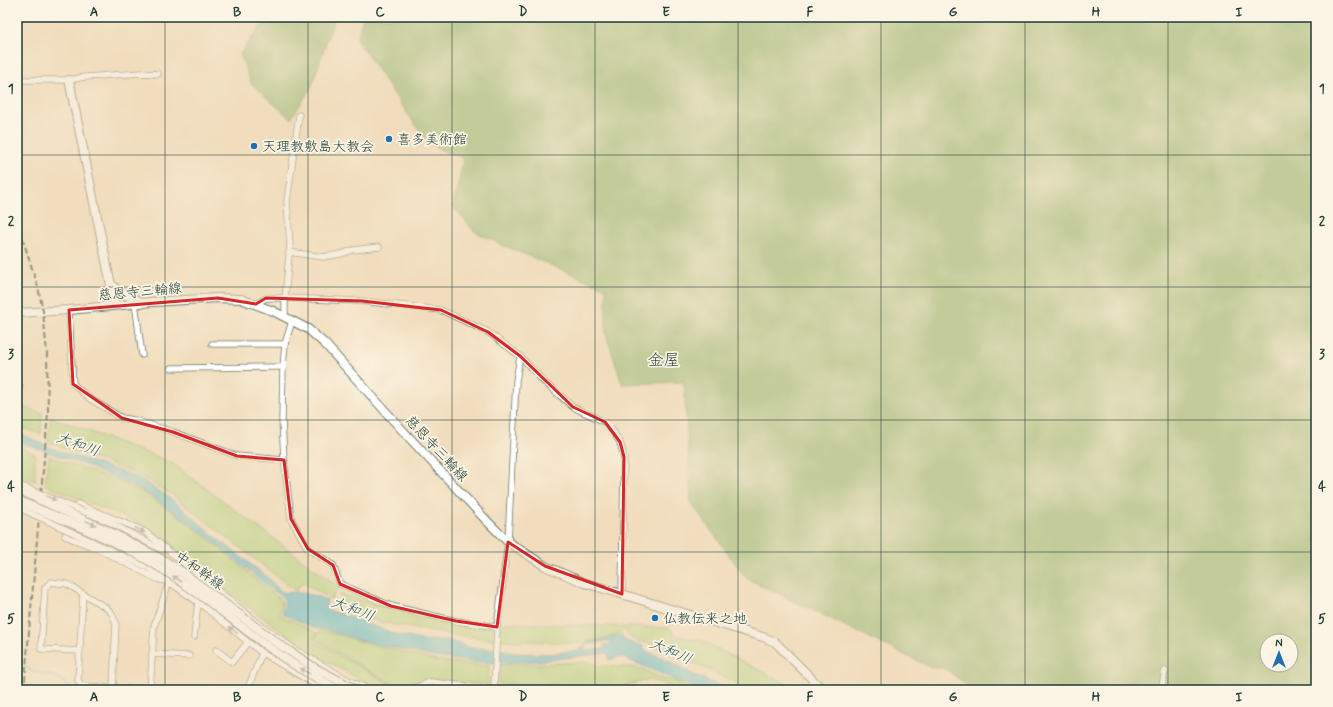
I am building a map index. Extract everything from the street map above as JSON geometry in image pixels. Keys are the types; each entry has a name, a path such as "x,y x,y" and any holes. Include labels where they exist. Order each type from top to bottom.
{"main road":[{"path":"69,80 115,305"},
{"path":"111,284 120,292 138,303"},
{"name":"慈恩寺三輪線","path":"17,313 218,298 241,299 289,319 308,329 325,344 404,432 508,542 545,566 585,583 763,637 775,642 823,690"},
{"name":"中和幹線","path":"17,489 110,532 163,560 188,576 280,645 315,668 357,690"},
{"name":"中和幹線","path":"17,500 134,552 160,567 278,654 339,690"}],"street":[{"path":"17,80 69,80 85,77 142,73 158,74"},
{"path":"299,115 287,201 289,252 285,298 289,319 283,367 282,420 284,460 291,519 308,549 332,565 340,584 391,606 456,621 498,627"},
{"path":"289,252 323,256 379,247"},
{"path":"256,304 266,298 285,298 362,301 441,310 488,332 520,356 542,380 573,407 605,422 620,442 624,457 622,594"},
{"path":"138,303 142,355"},
{"path":"69,310 73,384 90,399 122,418 134,420 173,432 237,456 284,460"},
{"path":"212,344 285,344"},
{"path":"491,689 508,542 516,381 520,356"},
{"path":"172,368 283,367"},
{"path":"17,484 140,537 175,557"},
{"path":"170,582 157,579 98,550 65,536 78,504 144,531 262,626 297,651 348,680 371,690"},
{"path":"17,507 147,567 198,602 262,653 324,690"},
{"path":"80,651 41,649 45,588 52,582 67,584 105,607 114,617 116,623 113,688"},
{"path":"83,594 78,680 80,684 84,686 149,690 154,626 170,582"},
{"path":"194,636 198,602"},
{"path":"216,650 232,662 248,642"},
{"path":"247,690 262,653"},
{"path":"152,654 189,656"},
{"path":"1161,690 1164,671"},
{"path":"409,690 430,682 491,689 535,690"}],"highlighted area":[{"path":"218,298 256,304 266,298 285,298 362,301 441,310 488,332 520,356 573,407 605,422 620,442 624,457 622,594 545,566 508,542 497,627 456,621 391,606 340,584 333,565 308,549 291,519 284,460 237,456 173,432 122,418 73,384 69,310"}],"green space":[{"path":"273,17 335,17 311,88 291,119 251,83 240,54 260,27"},
{"path":"363,17 1316,17 1316,673 1314,690 973,690 945,668 932,668 746,578 691,503 684,382 622,384 606,334 606,288 502,245 474,231 453,206 464,158 445,152 427,142 357,40"},
{"path":"17,405 42,413 41,434 17,426"},
{"path":"51,417 173,464 340,588 331,599 302,582 296,591 171,494 135,473 48,442"},
{"path":"17,446 35,454 35,481 17,474"},
{"path":"49,456 105,476 133,488 158,502 190,525 282,601 280,615 317,633 307,650 182,558 149,527 45,485"},
{"path":"339,594 425,618 502,629 504,623 670,628 673,634 685,638 698,639 787,684 781,690 751,690 649,643 638,642 630,637 625,630 616,635 595,641 574,643 518,641 445,634 349,614"},
{"path":"320,630 437,661 489,666 488,684 426,679 402,690 393,691 382,688 355,677 310,651 315,642 400,689 315,639"},
{"path":"591,662 597,666 633,667 642,669 663,679 675,681 692,690 675,690 662,683 648,680 621,687 499,684 499,665"}],"water":[{"name":"大和川","path":"17,432 53,449 137,477 174,501 219,540 266,576 281,591 286,593 296,592 307,594 327,600 326,607 328,611 342,614 398,635 426,641 447,640 471,648 501,649 512,653 547,654 577,651 587,643 622,635 622,638 628,642 643,646 644,650 670,661 692,674 729,690 699,690 622,657 610,660 608,659 609,656 607,653 539,661 508,663 474,662 434,657 360,640 320,628 316,629 283,614 285,600 194,526 153,497 133,486 90,467 17,441","holes":["606,641 613,642 612,644 604,645 604,649 584,650 586,645"]}],"waterway":[{"path":"17,654 23,665 32,671 56,677 63,681 71,690"}],"railway":[{"path":"17,221 38,287 43,311 47,354 48,413 24,690"}],"place":[{"name":"喜多美術館","path":"389,139"},
{"name":"天理教敷島大教会","path":"254,146"},
{"name":"仏教伝来之地","path":"655,618"}],"district":[{"name":"金屋","path":"664,359"}]}
